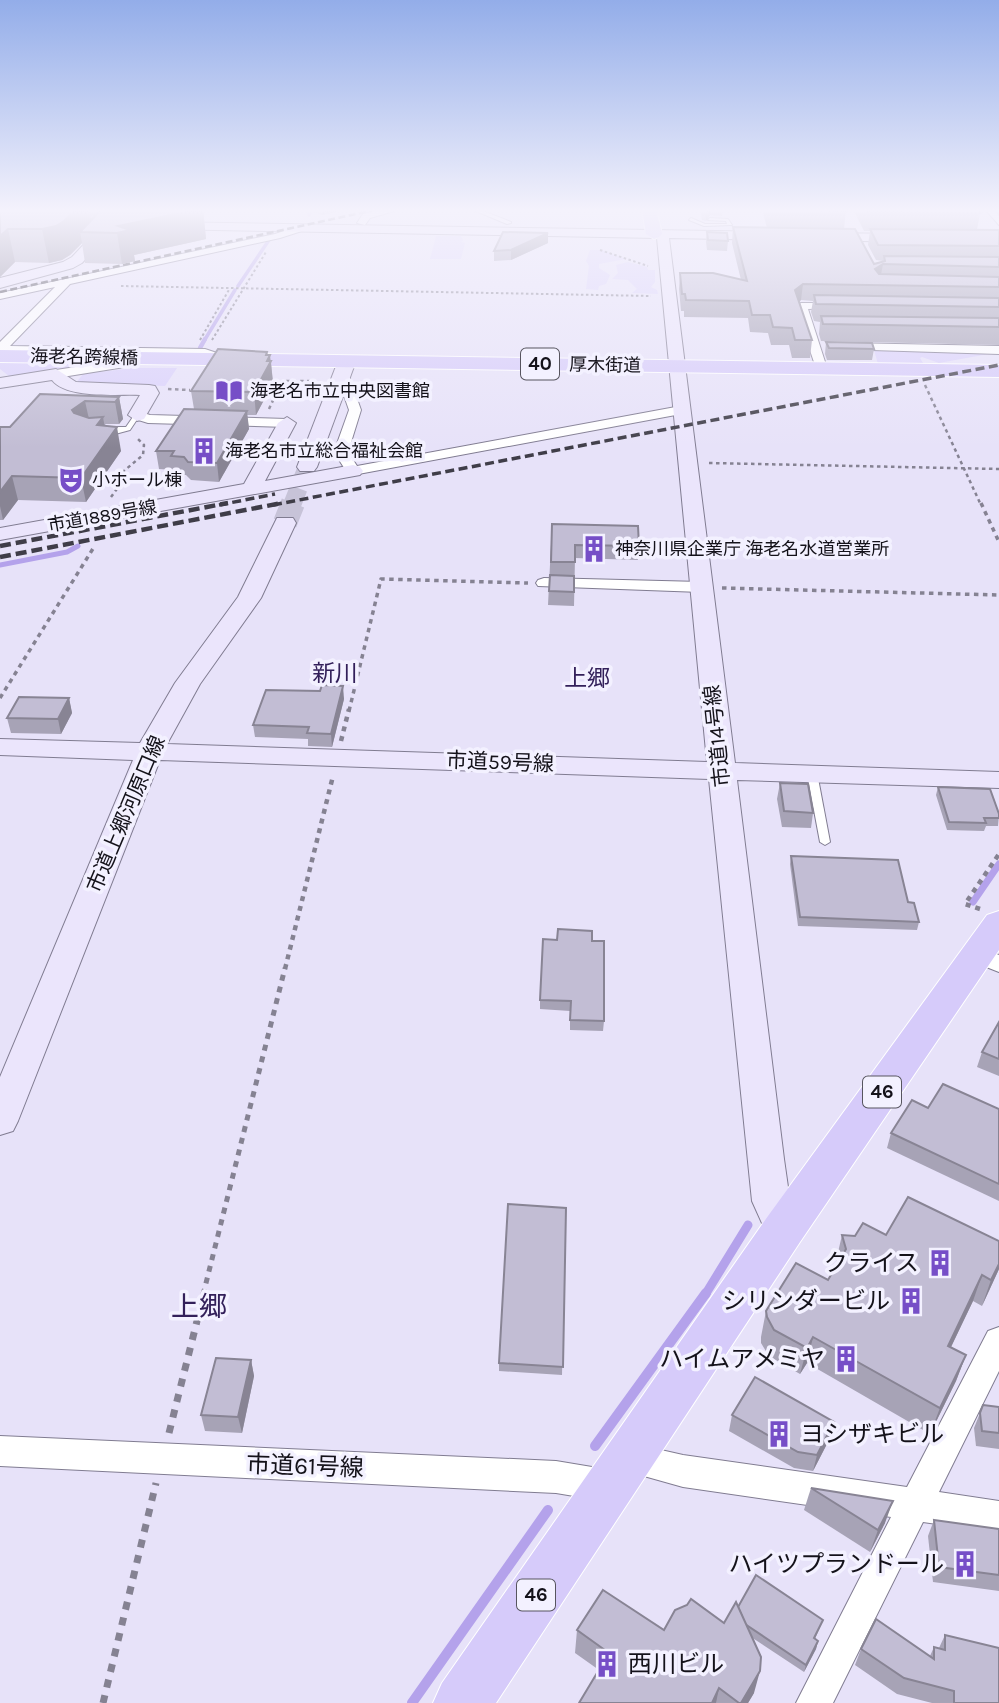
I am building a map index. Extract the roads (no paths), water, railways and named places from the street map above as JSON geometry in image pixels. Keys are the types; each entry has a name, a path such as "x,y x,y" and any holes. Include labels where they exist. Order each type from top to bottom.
{"main road":[{"name":"海老名跨線橋","path":"0,356 169,358"},
{"name":"厚木街道","path":"169,358 214,356 344,367 676,366 999,371"},
{"name":"46","path":"462,1703 784,1229 990,938"}],"street":[{"path":"0,296 37,288"},
{"path":"0,349 59,288"},
{"name":"市道14号線","path":"668,288 765,1159 771,1201 784,1229"},
{"path":"821,368 814,347 813,327 801,306 852,306"},
{"path":"814,347 999,350"},
{"path":"0,349 214,356"},
{"path":"1,382 121,363 221,364 258,360"},
{"path":"307,467 344,367"},
{"path":"344,367 355,410 341,452 353,471 681,410"},
{"path":"56,374 63,383 71,386 149,390 150,393 132,426"},
{"path":"132,426 148,419 287,423 255,479 254,489"},
{"name":"市道1889号線","path":"0,534 353,471"},
{"name":"市道上郷河原口線","path":"0,1121 151,751 188,683 249,598 285,523"},
{"path":"544,583 701,587"},
{"name":"市道59号線","path":"0,747 999,780"},
{"path":"814,1703 999,1340"},
{"name":"市道61号線","path":"0,1451 556,1477 683,1471 999,1517"}],"lane":[{"path":"91,428 132,426"},
{"path":"96,436 107,436 132,426"},
{"path":"813,773 825,842"}],"waterway":[{"path":"204,341 235,290"},
{"path":"200,348 205,339"},
{"path":"0,565 67,552 78,546"},
{"path":"973,902 999,864"},
{"path":"705,1295 748,1225"},
{"path":"595,1446 706,1293"},
{"path":"412,1703 548,1510"}],"tunnel":[{"path":"292,505 307,467"},
{"path":"285,523 293,503"}],"railway":[{"path":"0,292 16,288"},
{"path":"273,505 999,365"},
{"path":"219,505 275,494"},
{"path":"0,546 228,503"},
{"path":"0,557 282,503"}],"place":[{"name":"海老名市立中央図書館","path":"229,391"},
{"name":"海老名市立総合福祉会館","path":"204,451"},
{"name":"小ホール棟","path":"71,480"},
{"name":"神奈川県企業庁 海老名水道営業所","path":"594,549"},
{"name":"クライス","path":"940,1263"},
{"name":"シリンダービル","path":"911,1301"},
{"name":"ハイムアメミヤ","path":"846,1359"},
{"name":"ヨシザキビル","path":"779,1434"},
{"name":"ハイツプランドール","path":"965,1564"},
{"name":"西川ビル","path":"607,1664"}],"district":[{"name":"新川","path":"335,673"},
{"name":"上郷","path":"587,678"},
{"name":"上郷","path":"199,1306"}]}
